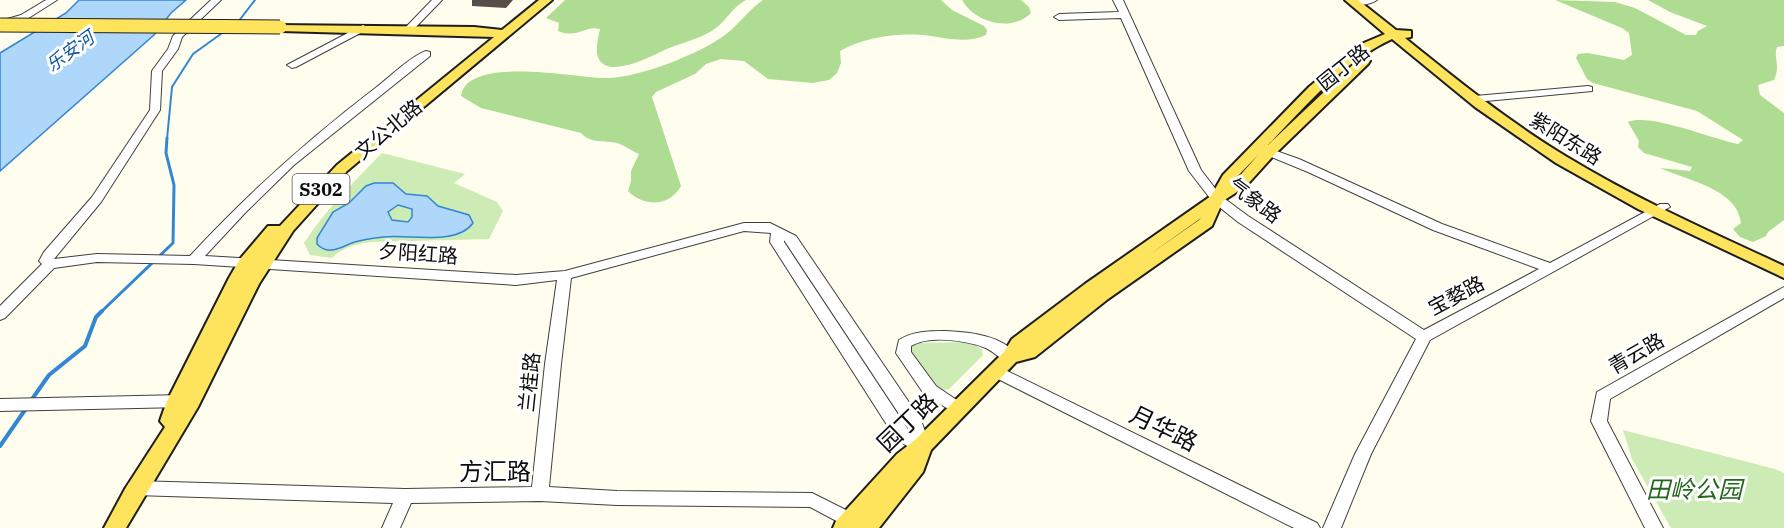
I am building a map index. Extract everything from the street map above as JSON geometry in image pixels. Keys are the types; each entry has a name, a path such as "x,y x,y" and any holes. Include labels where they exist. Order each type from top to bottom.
{"main road":[{"name":"文公北路","path":"115,528 135,488 167,438 254,263 342,168 500,34 536,0"},
{"name":"文公北路","path":"500,34 546,0"},
{"name":"紫阳东路","path":"1360,1 1560,160 1784,273"},
{"path":"0,25 363,28 500,34"},
{"name":"园丁路","path":"922,446 1010,357 1029,351 1102,294 1206,223 1217,200 1241,183 1264,150 1373,52 1400,35"},
{"name":"紫阳东路","path":"1660,209 1784,266"},
{"path":"854,525 916,466 922,446"}],"street":[{"path":"0,25 24,17 52,0"},
{"path":"0,315 50,264 46,261 48,255 97,199 155,110 157,70 173,49 177,36 216,0"},
{"path":"408,30 437,0"},
{"name":"气象路","path":"1118,0 1195,171 1217,200 1424,337"},
{"path":"1059,17 1125,15"},
{"path":"292,65 363,28"},
{"path":"194,260 280,172 325,132 426,54"},
{"path":"1481,98 1588,89"},
{"path":"1264,150 1401,211 1516,257 1550,268"},
{"name":"宝婺路","path":"1332,528 1363,454 1424,337 1660,209"},
{"name":"夕阳红路","path":"50,264 97,258 194,260 516,280 565,274 744,227 761,226 777,230 777,242 876,398 902,435 922,446"},
{"name":"兰桂路","path":"540,494 565,274"},
{"name":"青云路","path":"1654,528 1599,421 1604,396 1784,292"},
{"path":"958,409 930,390 903,353 904,344 908,340 918,337 967,338 991,344 1010,357"},
{"name":"月华路","path":"995,371 1311,528"},
{"path":"0,405 184,401"},
{"name":"方汇路","path":"135,488 405,496 540,494 617,498 812,500 854,525"},
{"path":"391,528 405,496"}],"green space":[{"path":"565,0 746,0 737,6 720,25 705,34 634,63 614,67 606,66 598,57 597,45 600,29 565,33 558,31 559,23 546,18"},
{"path":"763,0 941,0 952,10 984,26 987,30 986,35 966,40 908,35 884,36 861,42 840,51 841,63 837,73 829,80 813,83 768,79 744,61 721,59 706,64 695,74 656,92 652,97 681,186 670,198 656,202 641,200 628,191 631,171 639,154 617,143 593,140 581,133 481,108 461,96 468,83 482,76 502,72 607,78 654,69 689,55 719,39"},
{"path":"962,0 1021,0 1029,7 1031,13 1013,22 994,22 975,14"},
{"path":"1555,0 1615,2 1635,8 1686,35 1696,35 1698,31 1707,26 1670,12 1648,0 1784,0 1784,46 1777,47 1776,75 1774,80 1758,85 1760,95 1784,113 1784,220 1766,236 1753,242 1740,237 1733,229 1741,223 1738,211 1731,202 1709,187 1660,168 1690,171 1692,167 1644,153 1638,147 1639,141 1628,122 1638,120 1666,124 1738,144 1743,140 1697,111 1593,83 1587,79 1576,58 1578,54 1588,53 1624,60 1632,55 1629,33"},
{"path":"382,153 465,174 454,183 497,202 503,211 489,239 372,242 340,251 332,258 310,255 304,243 341,196"},
{"path":"972,342 982,350 983,355 949,389 941,390 928,383 908,346 917,343"},
{"name":"田岭公园","path":"1623,430 1784,473 1784,528 1671,528 1632,459"}],"water":[{"name":"乐安河","path":"79,0 186,0 171,13 154,35 0,171 0,53 66,13"},
{"path":"374,183 393,183 406,194 427,196 438,206 469,215 473,223 466,230 444,237 394,236 358,241 331,250 322,248 317,244 317,238 333,212 349,203 366,186","holes":["398,205 412,209 412,217 408,222 392,220 388,212"]}],"building":[{"path":"472,0 513,0 506,8 472,6"}],"waterway":[{"path":"238,22 255,0"},
{"path":"167,139 172,87 193,54 225,31"},
{"path":"101,312 173,243 174,185 166,153 167,138"},
{"path":"30,402 49,375 85,346 96,317 101,312"},
{"path":"0,446 27,407"}]}
